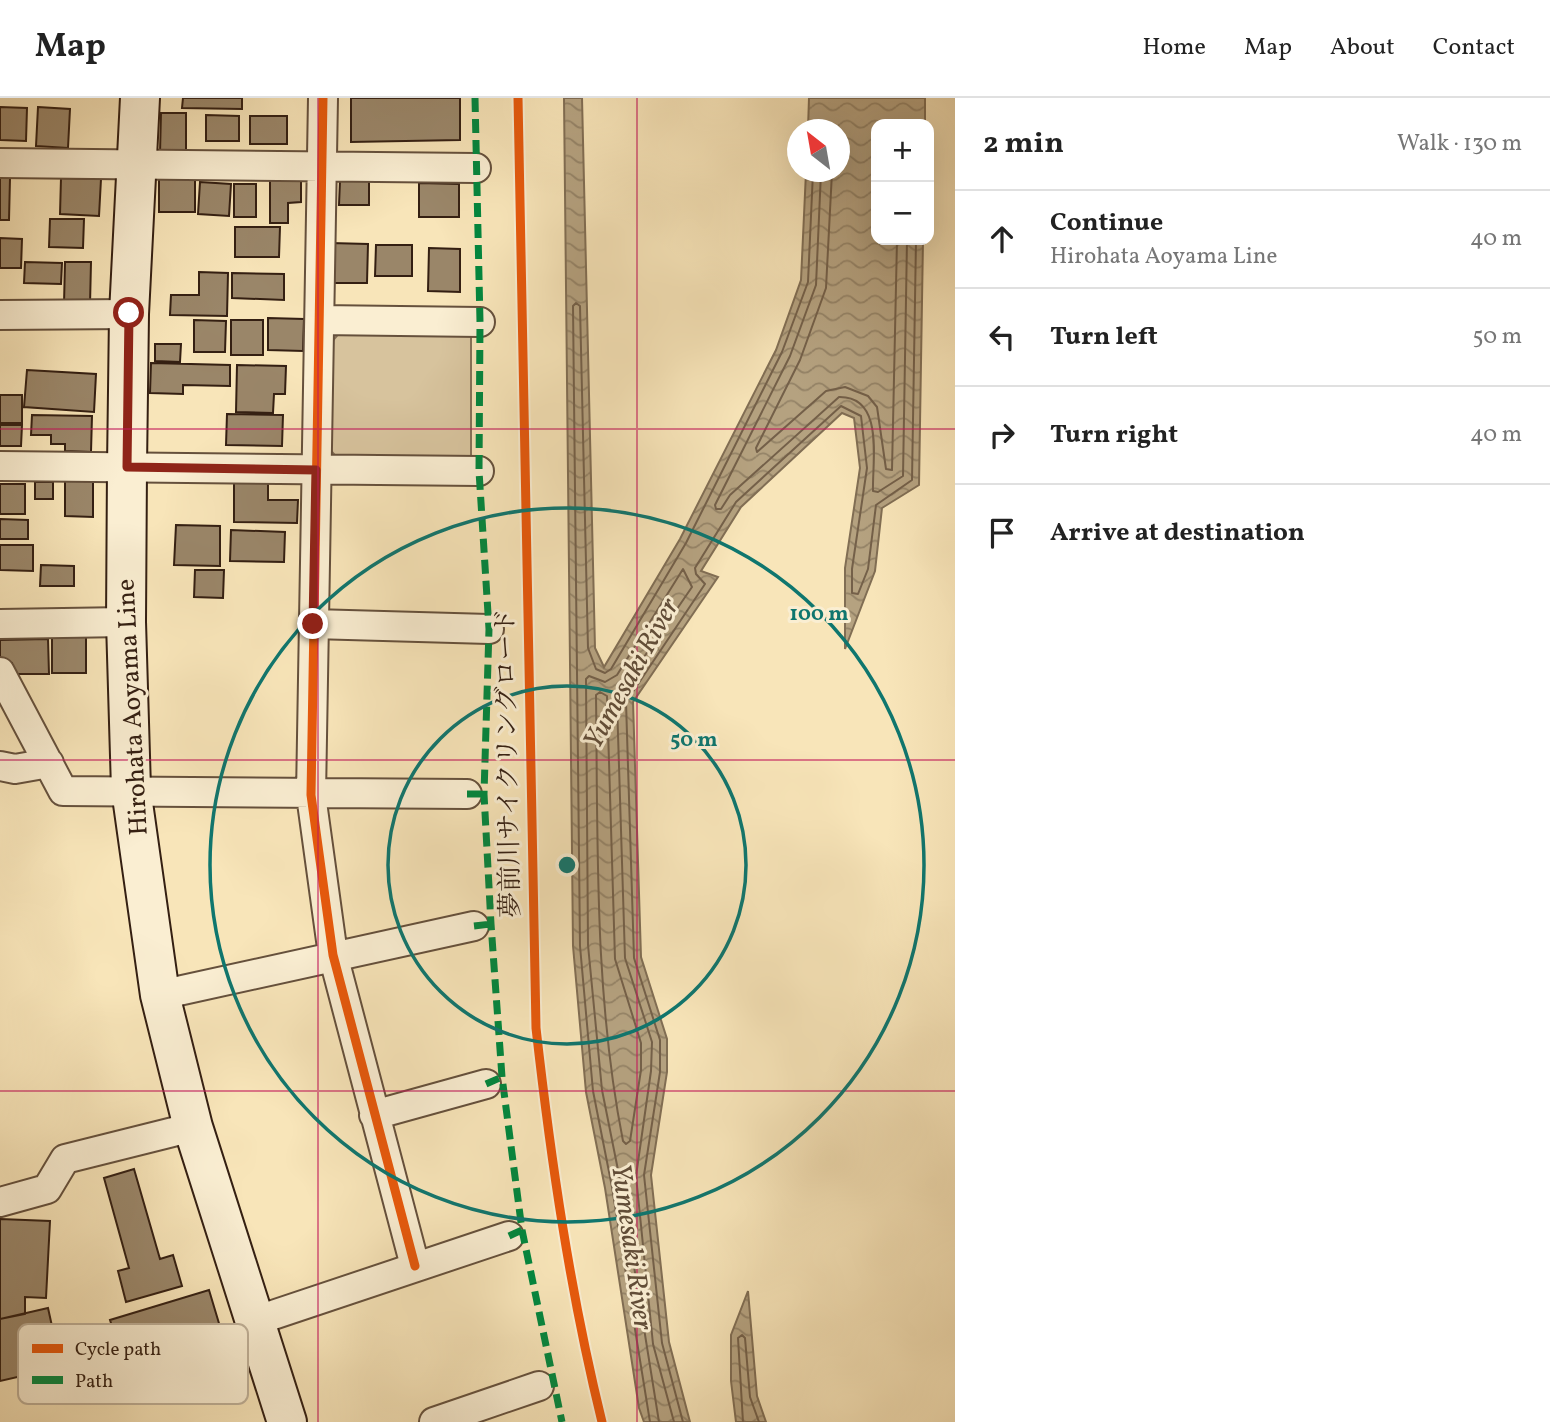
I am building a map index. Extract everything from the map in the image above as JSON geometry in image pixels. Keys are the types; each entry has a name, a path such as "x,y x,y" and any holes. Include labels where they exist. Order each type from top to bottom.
{"main road":[{"name":"Hirohata Aoyama Line","path":"140,98 129,313 126,622 131,789 160,995 193,1126 287,1422"}],"street":[{"path":"323,98 311,795 332,955 415,1266"},
{"path":"0,163 476,168"},
{"path":"0,315 129,313"},
{"path":"320,320 480,322"},
{"path":"0,466 479,471"},
{"path":"0,624 126,622"},
{"path":"313,624 488,629"},
{"path":"0,672 63,791 131,789 311,795 467,794"},
{"path":"0,766 15,769 49,763"},
{"path":"160,995 332,955 474,926"},
{"path":"374,1115 486,1084"},
{"path":"0,1202 47,1189 65,1159 193,1126"},
{"path":"255,1321 509,1236"},
{"path":"434,1422 539,1386"}],"shaded area":[{"path":"340,332 471,335 471,460 339,460 327,446 330,344"}],"water":[{"name":"Yumesaki River","path":"564,98 582,98 595,648 604,667 680,539 776,350 801,280 806,182 850,182 850,119 808,119 809,98 925,98 925,119 871,119 871,245 923,245 919,485 882,508 875,571 845,649 845,568 860,468 854,418 842,413 741,507 701,571 718,577 633,702 641,957 667,1039 667,1072 651,1175 669,1342 690,1422 644,1422 639,1408 605,1188 586,1092 573,946"},
{"path":"748,1291 757,1396 766,1422 736,1422 731,1381 731,1335"}],"building":[{"path":"183,98 242,98 242,109 182,108"},
{"path":"351,98 460,98 460,140 351,142"},
{"path":"0,107 27,108 26,141 0,140"},
{"path":"38,107 70,109 68,148 36,146"},
{"path":"161,113 186,113 186,153 160,153"},
{"path":"206,115 239,116 239,141 206,141"},
{"path":"250,116 287,116 287,144 250,144"},
{"path":"159,175 195,175 195,212 159,212"},
{"path":"0,178 10,178 9,220 0,220"},
{"path":"61,178 101,179 99,216 60,214"},
{"path":"270,179 301,179 301,202 288,203 288,223 270,223"},
{"path":"340,181 369,181 369,205 339,205"},
{"path":"200,182 231,184 229,216 198,214"},
{"path":"419,183 459,184 459,217 419,217"},
{"path":"234,184 256,184 256,217 234,217"},
{"path":"50,219 84,219 83,248 49,247"},
{"path":"235,227 280,227 279,257 235,257"},
{"path":"0,238 22,239 21,268 0,268"},
{"path":"330,243 368,244 367,283 330,283"},
{"path":"376,245 412,245 412,276 375,276"},
{"path":"429,248 460,249 460,292 428,291"},
{"path":"25,262 62,263 61,284 24,283"},
{"path":"65,262 91,262 90,305 64,304"},
{"path":"199,272 228,273 227,316 170,315 171,295 199,295"},
{"path":"232,273 284,274 284,300 232,298"},
{"path":"268,318 304,319 303,351 268,350"},
{"path":"194,320 226,321 225,352 194,352"},
{"path":"231,320 263,320 263,355 231,355"},
{"path":"155,344 181,344 180,362 155,361"},
{"path":"151,363 230,365 230,386 183,385 183,394 150,393"},
{"path":"237,365 286,366 285,394 274,394 273,413 236,412"},
{"path":"27,370 96,374 94,412 24,407"},
{"path":"0,395 22,395 22,423 0,423"},
{"path":"227,414 283,415 282,446 226,445"},
{"path":"32,415 92,416 91,452 65,451 65,444 51,444 51,435 31,435"},
{"path":"0,425 22,425 21,446 0,446"},
{"path":"234,480 268,480 268,500 298,500 297,523 234,522"},
{"path":"65,481 93,481 93,517 65,516"},
{"path":"35,482 53,482 53,499 35,499"},
{"path":"0,484 25,484 25,514 0,514"},
{"path":"0,519 28,520 28,539 0,539"},
{"path":"176,525 220,526 220,566 174,565"},
{"path":"231,530 285,532 284,562 230,561"},
{"path":"0,545 33,545 33,571 0,570"},
{"path":"41,565 74,566 74,586 40,586"},
{"path":"195,570 224,570 223,598 194,597"},
{"path":"86,633 86,673 52,673 52,634"},
{"path":"48,639 49,674 12,674 12,663 0,663 0,640"},
{"path":"134,1169 160,1259 173,1255 182,1286 126,1302 118,1271 129,1268 104,1178"},
{"path":"0,1219 50,1221 46,1298 25,1297 25,1314 0,1319"},
{"path":"209,1290 219,1324 111,1324 110,1320"},
{"path":"48,1308 52,1324 18,1324 18,1377 0,1381 0,1319"}],"marked path":[{"path":"475,98 480,322 479,471 489,629 484,794 491,924 502,1077 522,1230 562,1422"},
{"path":"467,794 484,794"},
{"path":"474,926 491,924"},
{"path":"486,1084 502,1077"},
{"path":"509,1236 522,1230"}],"cycle path":[{"path":"323,98 311,795 333,955 415,1266"},
{"name":"夢前川サイクリングロード","path":"518,98 536,1028 563,1226 580,1324 602,1422"}],"route":[{"path":"129,313 127,467 316,470 313,624"}]}
